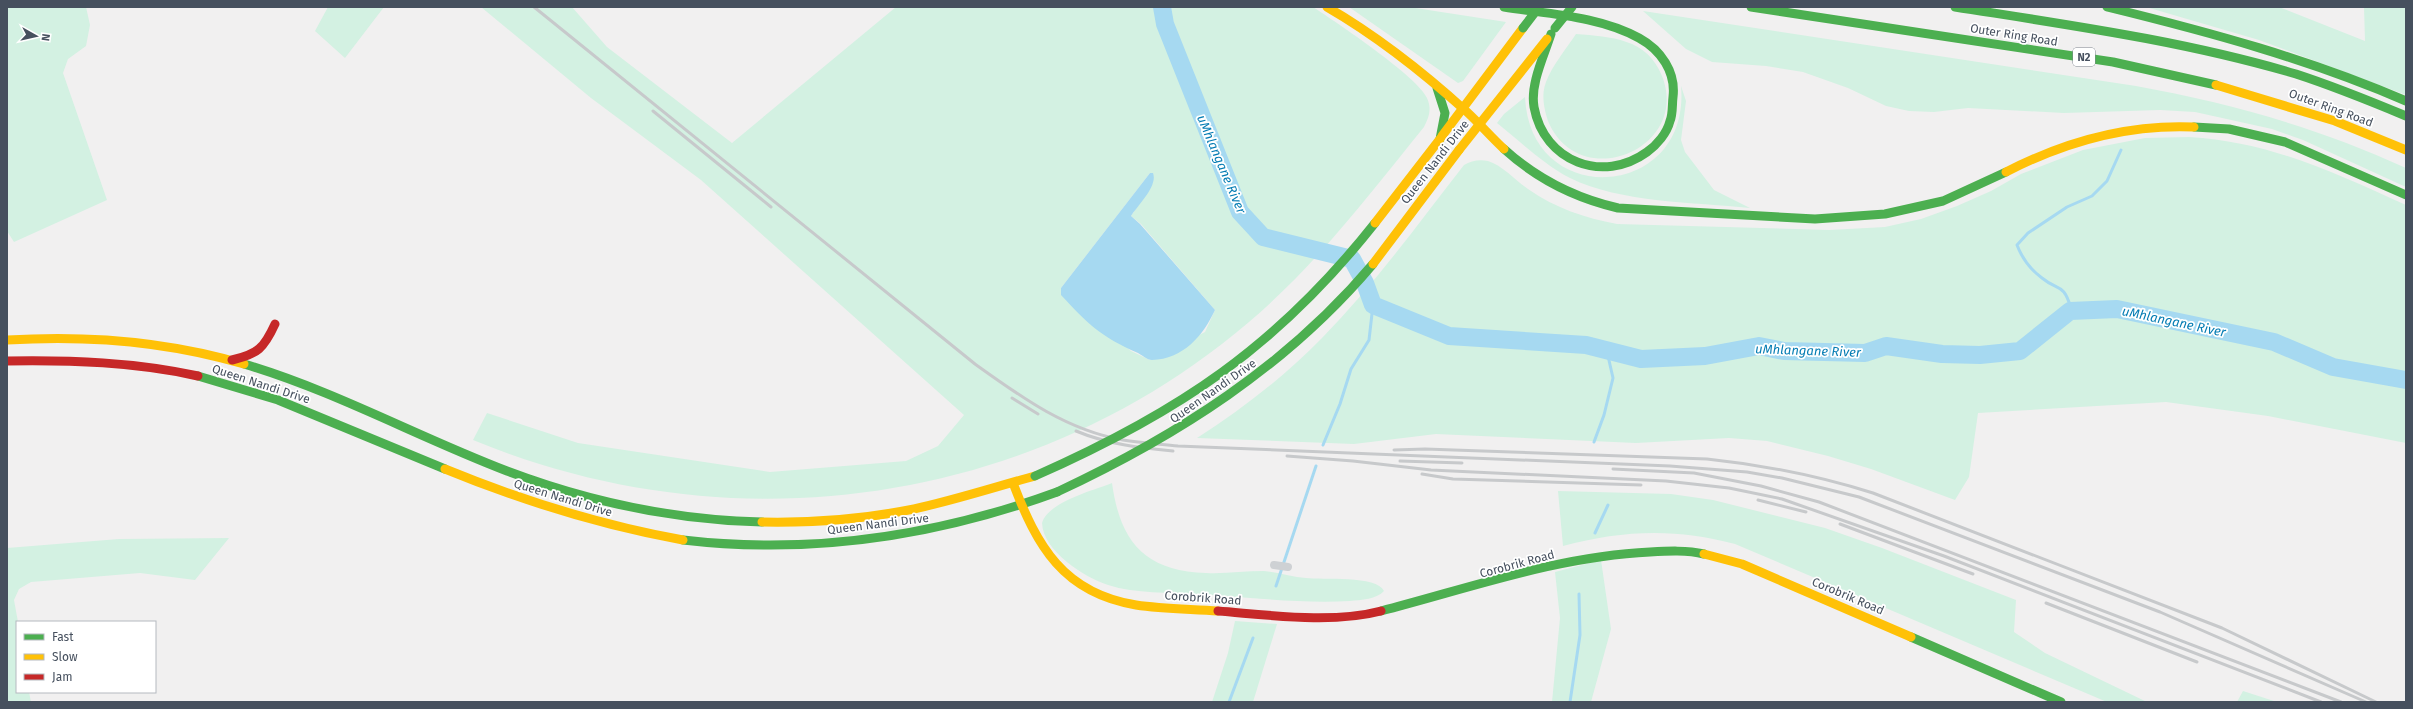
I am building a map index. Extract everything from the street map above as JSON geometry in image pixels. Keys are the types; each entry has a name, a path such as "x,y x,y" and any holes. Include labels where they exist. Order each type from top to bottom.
{"main road":[{"path":"1327,7 1359,26 1462,107 1515,159 1566,192 1598,204 1640,211 1815,219 1885,214 1943,201 1976,188 2035,157 2067,144 2122,131 2165,126 2229,129 2278,140 2406,196"},
{"path":"1504,7 1622,29 1658,51 1668,67 1672,78 1674,109 1667,131 1647,154 1620,168 1598,169 1569,160 1546,138 1537,120 1534,90 1553,31"},
{"name":"Queen Nandi Drive","path":"7,340 64,338 126,341 231,360 310,386 470,456 530,480 587,497 645,511 741,521 791,522 844,519 920,508 1035,476 1083,456 1140,428 1206,387 1252,352 1298,311 1378,220 1539,7"},
{"name":"Queen Nandi Drive","path":"7,361 52,359 108,362 155,368 199,377 297,407 514,496 634,531 722,543 778,544 830,542 888,537 945,527 1022,507 1112,467 1192,423 1238,390 1280,357 1347,292 1572,7"},
{"name":"Outer Ring Road","path":"1751,7 2114,62 2171,74 2248,92 2312,112 2406,150"},
{"name":"Outer Ring Road","path":"1955,7 2121,32 2226,53 2322,82 2406,116"},
{"path":"2107,7 2220,35 2291,56 2377,87 2406,101"},
{"path":"1436,86 1445,113 1440,139"},
{"path":"231,360 258,353 266,346 275,324"},
{"name":"Corobrik Road","path":"1013,483 1034,538 1044,552 1063,572 1090,589 1107,597 1134,604 1250,613 1346,617 1375,613 1568,562 1609,554 1673,551 1702,554 1742,564 2062,702"}],"street":[{"path":"1274,565 1288,568"}],"green space":[{"path":"7,7 86,7 90,25 86,46 68,59 63,73 107,200 14,242 7,231"},
{"path":"328,7 384,7 345,58 315,31"},
{"path":"481,7 572,7 607,47 732,143 896,7 1313,7 1375,50 1409,77 1427,98 1430,109 1424,127 1341,229 1297,277 1249,322 1164,384 1073,433 977,469 878,490 776,499 674,493 572,473 473,440 487,413 578,443 770,472 906,461 938,446 964,415 701,180 591,98","holes":["1150,173 1153,173 1150,188 1131,216 1141,224 1215,310 1205,332 1150,360 1131,351 1061,288"]},
{"path":"1349,7 1409,7 1506,22 1463,81 1458,83"},
{"path":"2146,7 2279,7 2365,41 2364,7 2406,7 2406,95 2259,40"},
{"path":"1643,11 2136,86 2206,100 2274,118 2307,129 2406,168 2406,187 2303,140 2272,129 2195,112 2160,110 2064,113 1968,108 1934,112 1909,111 1886,106 1848,88 1803,72 1766,66 1712,62 1686,49"},
{"path":"1576,34 1602,36 1626,42 1637,47 1647,54 1655,63 1662,76 1667,102 1661,124 1647,142 1628,154 1605,159 1583,155 1563,143 1548,121 1545,112 1544,87 1552,70"},
{"path":"1681,86 1686,101 1681,140 1685,152 1714,190 1750,208 1635,197 1590,186 1570,178 1551,166 1497,123 1504,114 1525,97 1534,134 1553,159 1579,174 1609,177 1637,170 1662,152 1677,124"},
{"path":"2189,137 2247,145 2300,160 2406,205 2406,443 2268,416 2166,402 1978,413 1969,477 1955,500 1871,469 1828,456 1767,441 1729,438 1636,443 1436,434 1354,444 1197,438 1262,392 1293,366 1322,338 1378,276 1464,165 1472,161 1485,160 1493,163 1538,196 1560,207 1593,219 1617,224 1829,230 1885,227 1921,219 1957,206 1991,191 2021,174 2083,150 2145,138"},
{"path":"1112,483 1121,521 1129,536 1139,549 1151,559 1166,566 1184,571 1206,573 1264,571 1306,578 1360,580 1371,582 1379,586 1384,591 1377,596 1364,600 1312,602 1141,591 1108,585 1088,576 1066,562 1049,543 1044,533 1042,523 1053,509 1062,503"},
{"path":"1558,491 1671,494 1713,500 1825,528 1882,548 2016,600 2014,632 2045,653 2147,702 2107,702 1735,544 1692,535 1649,533 1606,537 1563,546"},
{"path":"229,538 195,580 140,573 31,582 19,589 14,600 18,621 16,621 16,693 29,693 31,702 7,702 7,548 119,539"},
{"path":"1601,560 1611,629 1591,702 1552,702 1560,618 1555,572"},
{"path":"1235,621 1277,624 1253,702 1212,702 1228,653"},
{"path":"2243,691 2277,702 2237,702"}],"water":[{"path":"1150,173 1153,173 1153,184 1131,216 1140,224 1215,310 1204,329 1191,344 1182,351 1173,355 1163,359 1152,360 1114,341 1096,329 1061,295 1061,288"}],"waterway":[{"name":"uMhlangane River","path":"1162,7 1165,24 1240,212 1263,237 1352,259 1365,283 1373,305 1449,336 1586,345 1641,359 1705,356 1759,346 1784,351 1865,353 1886,346 1942,354 1980,355 2020,351 2070,311 2117,309 2274,342 2333,367 2406,380"},
{"path":"2059,320 2071,308 2065,294 2060,288 2048,282 2034,271 2024,259 2017,245 2028,233 2067,207 2092,196 2107,181 2121,150"},
{"path":"1323,445 1340,404 1351,369 1369,340 1373,305"},
{"path":"1591,347 1608,356 1613,378 1604,415 1594,442"},
{"path":"1276,586 1316,466"},
{"path":"1595,533 1608,505"},
{"path":"1570,702 1580,635 1579,594"},
{"path":"1229,702 1253,638"}],"railway":[{"path":"534,7 975,364 1045,411 1082,429 1123,440 1178,446 1670,466 1747,472 1782,478 1859,497 2160,612 2366,702"},
{"path":"653,111 771,207"},
{"path":"1012,398 1038,414"},
{"path":"1076,431 1100,439 1136,447 1173,451"},
{"path":"1394,450 1425,449 1707,459 1749,464 1832,481 1873,493 2222,628 2376,702"},
{"path":"1287,456 1353,461 1431,470 1666,481 1729,488 1782,499 1944,556 2321,702"},
{"path":"1400,461 1462,463"},
{"path":"1613,469 1694,473 1761,486 1819,502 2341,702"},
{"path":"1422,474 1453,479 1641,485"},
{"path":"1758,500 1806,512"},
{"path":"1840,524 1973,574"},
{"path":"2046,603 2197,662"}],"traffic: fast":[{"path":"1504,7 1590,20 1624,31 1639,38 1654,49 1660,55 1669,71 1673,88 1672,109 1669,125 1654,146 1630,162 1612,166 1595,166 1578,162 1563,154 1550,142 1540,126 1534,107 1533,98 1538,70 1551,34"},
{"path":"1523,28 1539,7"},
{"path":"1555,28 1572,7"},
{"path":"1751,7 2113,62 2216,85"},
{"path":"1955,7 2127,35 2254,62 2296,74 2406,116"},
{"path":"2107,7 2183,26 2296,59 2406,101"},
{"path":"1437,88 1445,113 1440,139"},
{"path":"2194,127 2229,129 2285,142 2406,195"},
{"path":"1504,149 1517,160 1557,186 1587,199 1618,208 1815,219 1885,214 1943,201 2006,172"},
{"path":"1035,476 1087,452 1135,427 1180,401 1222,372 1262,341 1301,306 1338,267 1375,223"},
{"path":"1057,492 1145,447 1228,395 1267,366 1304,335 1340,301 1373,264"},
{"path":"244,364 311,387 507,471 569,492 664,513 729,521 762,522"},
{"path":"198,376 278,400 445,469"},
{"path":"683,540 731,544 779,545 826,543 873,538 966,520 1057,492"},
{"path":"1381,611 1548,566 1616,555 1671,551 1704,554"},
{"path":"1911,637 2061,702"}],"traffic: slow":[{"path":"1327,7 1364,30 1417,69 1467,112 1504,149"},
{"path":"1442,136 1523,28"},
{"path":"1459,150 1547,39"},
{"path":"2216,85 2335,121 2406,150"},
{"path":"2006,172 2051,151 2097,137 2145,128 2194,127"},
{"path":"1375,223 1440,139"},
{"path":"1373,264 1459,150"},
{"path":"7,340 67,338 97,339 156,345 215,356 244,364"},
{"path":"445,469 474,481 562,511 622,527 683,540"},
{"path":"762,522 838,520 914,509 945,502 1035,476"},
{"path":"1013,483 1022,506 1043,546 1056,563 1071,578 1089,590 1111,599 1136,605 1218,611"},
{"path":"1704,554 1742,564 1911,637"}],"traffic: jam":[{"path":"232,360 241,358 259,349 267,339 275,324"},
{"path":"7,361 103,363 174,371 198,376"},
{"path":"1218,611 1321,618 1362,615 1381,611"}]}
